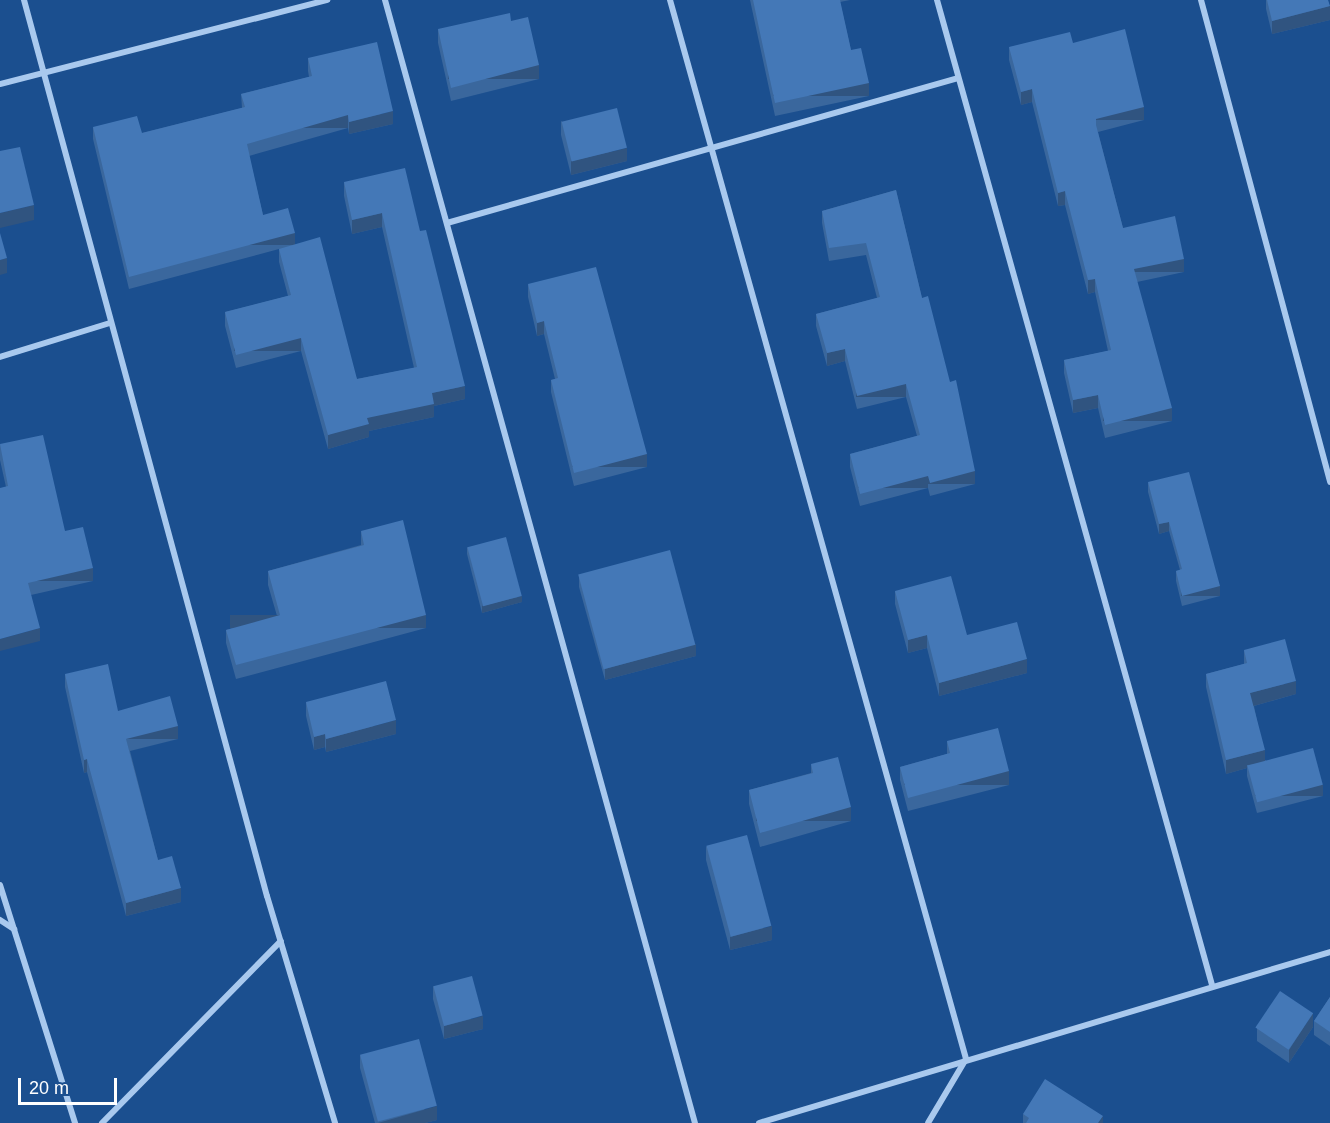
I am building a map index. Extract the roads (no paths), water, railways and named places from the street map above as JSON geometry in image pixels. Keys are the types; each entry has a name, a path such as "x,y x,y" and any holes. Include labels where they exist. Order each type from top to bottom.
{"street":[{"path":"24,0 110,323 281,941 335,1123"},
{"path":"0,84 327,0"},
{"path":"385,0 695,1123"},
{"path":"670,0 966,1059 928,1123"},
{"path":"938,0 1212,985"},
{"path":"1201,0 1330,482"},
{"path":"447,223 958,78"},
{"path":"0,357 110,323"},
{"path":"0,885 75,1123"},
{"path":"0,920 14,929"},
{"path":"102,1123 281,941"},
{"path":"759,1123 1212,985 1330,952"}]}
